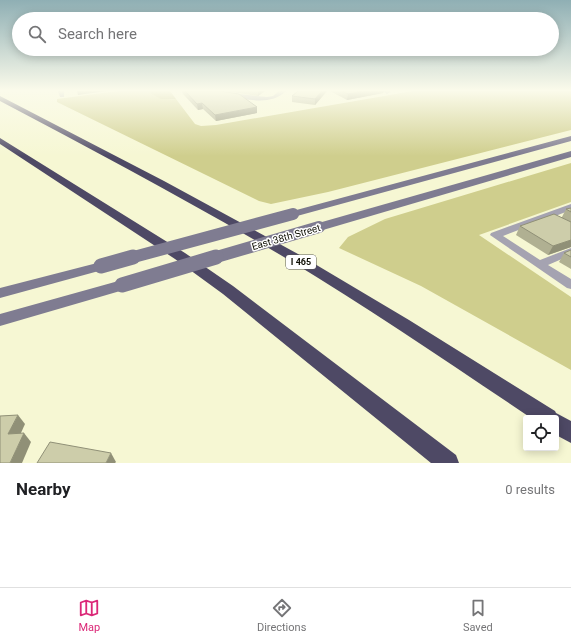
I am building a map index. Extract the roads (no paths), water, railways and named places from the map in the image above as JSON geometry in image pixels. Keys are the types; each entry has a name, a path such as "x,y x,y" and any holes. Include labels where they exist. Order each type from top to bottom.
{"highway":[{"name":"I 465","path":"27,113 269,243 387,314 543,415"},
{"path":"29,113 33,116"},
{"path":"0,140 192,264 348,383 448,463"},
{"path":"559,425 571,433"}],"main road":[{"name":"East 38th Street","path":"0,293 571,138"},
{"name":"East 38th Street","path":"0,320 571,154"}],"lane":[{"path":"571,207 495,235 571,284"},
{"path":"548,216 559,222"},
{"path":"540,264 571,251"}]}
